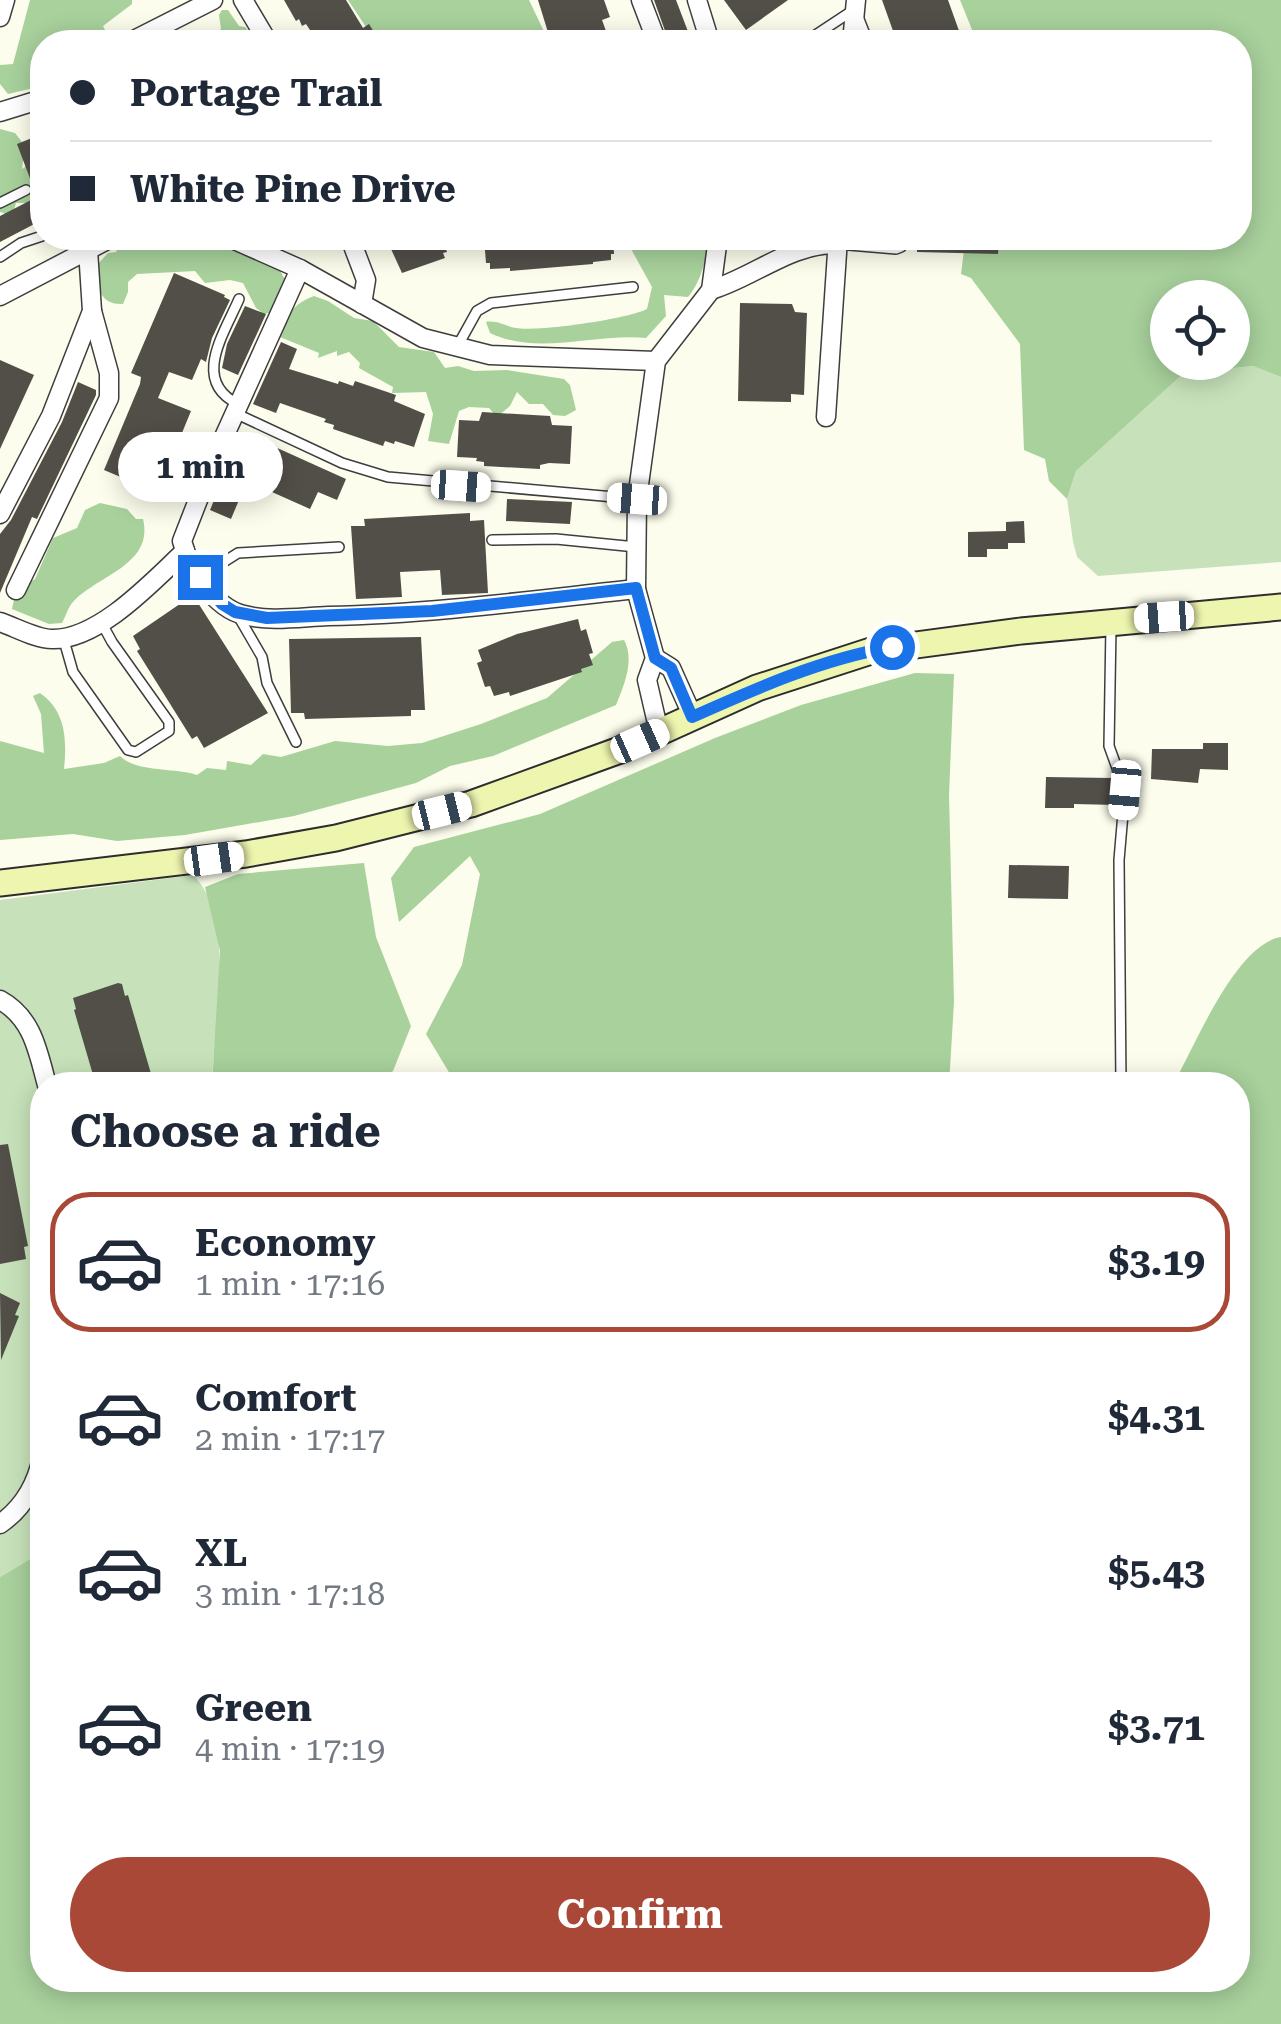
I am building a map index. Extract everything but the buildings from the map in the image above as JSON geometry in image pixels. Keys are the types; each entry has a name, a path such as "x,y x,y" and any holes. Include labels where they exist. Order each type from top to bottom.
{"main road":[{"path":"0,883 182,864 336,838 470,804 575,768 756,688 870,651 926,641 1111,621 1281,607"}],"street":[{"path":"0,17 6,0"},
{"path":"154,30 213,0"},
{"path":"243,0 261,30"},
{"path":"640,0 652,30"},
{"path":"697,0 706,30"},
{"path":"853,30 856,4"},
{"path":"0,112 30,103"},
{"path":"0,296 81,250"},
{"path":"16,590 109,398 110,373 92,311 93,250"},
{"path":"257,250 300,269 423,338 490,355 656,361"},
{"path":"355,250 366,280 362,304"},
{"path":"660,732 646,680 655,658 636,588 637,499 656,361 711,290 716,250"},
{"path":"711,290 736,282 798,250"},
{"path":"826,416 837,250"},
{"path":"300,269 182,540 200,577 222,604 235,612 267,618 348,616 432,611 636,588"},
{"path":"0,514 51,416 92,311"},
{"path":"0,622 50,639 77,634 132,601 185,551"},
{"path":"655,658 671,668 692,717"},
{"path":"0,1000 26,1021 43,1072"},
{"path":"0,1524 30,1493"}],"lane":[{"path":"821,30 856,4 864,30"},
{"path":"0,203 26,190"},
{"path":"0,257 30,239"},
{"path":"457,346 478,311 491,303 633,288"},
{"path":"239,298 212,363 216,386 239,410 342,464 388,477 461,486 637,499"},
{"path":"492,540 556,538 636,547"},
{"path":"200,577 238,552 339,547"},
{"path":"235,612 262,656 267,683 296,742"},
{"path":"64,637 73,672 128,750 136,752 169,730 169,722 100,620"},
{"path":"1111,621 1109,746 1125,790 1118,860 1121,1072"}],"green space":[{"path":"30,0 132,0 103,26 105,30 30,30 30,89 8,94 0,84 0,65 13,64"},
{"path":"348,0 529,0 543,30 368,30"},
{"path":"960,0 1281,0 1281,377 1250,366 1250,280 1150,280 1150,380 1176,380 1076,471 1067,499 1049,481 1045,459 1024,450 1020,344 971,278 961,274 964,250 1252,250 1252,30 972,30"},
{"path":"228,10 239,26 248,30 220,30 219,15"},
{"path":"0,129 15,133 25,146 22,169 30,163 30,203 16,203 12,216 0,212"},
{"path":"242,250 278,267 288,285 273,312 264,314 256,308 243,283 205,283 195,271 137,274 128,282 123,304 115,303 104,297 97,265 108,253"},
{"path":"632,250 707,250 693,291 688,297 664,295 666,316 646,338 527,343 490,333 486,322 543,328 637,313 647,309 652,287"},
{"path":"314,296 354,318 373,321 399,347 434,352 445,368 507,370 564,379 570,385 576,410 565,416 553,415 543,404 529,404 517,392 510,406 497,417 489,408 459,411 449,444 428,441 433,414 426,392 392,393 393,387 359,368 360,363 349,352 337,356 337,351 318,358 319,353 280,337 291,312"},
{"path":"1250,366 1281,377 1281,562 1098,576 1077,557 1073,541 1067,499 1076,471 1176,380 1250,380"},
{"path":"100,503 127,509 136,519 143,519 144,535 132,558 73,602 62,623 49,624 12,609 16,590 35,579 53,538 77,528 85,510"},
{"path":"624,640 628,664 616,705 493,756 450,766 416,783 294,816 185,835 117,841 73,834 0,840 0,741 44,753 41,714 33,696 40,693 60,717 64,769 104,763 120,756 136,765 197,775 207,768 226,770 227,761 251,765 263,754 281,757 335,741 388,746 422,743 547,698 612,642"},
{"path":"915,673 954,674 949,795 954,1002 950,1072 449,1072 426,1034 462,965 480,874 470,856 399,922 391,878 414,847 540,814 801,705"},
{"path":"364,863 376,937 411,1026 393,1071 213,1072 220,951 205,887 238,874"},
{"path":"193,875 207,894 215,918 220,975 213,1072 30,1072 30,1559 0,1577 0,900"},
{"path":"1281,937 1281,2024 0,2024 0,1577 30,1559 30,1992 1250,1992 1250,1072 1180,1072 1220,995 1249,956 1265,943"}],"route":[{"path":"200,577 222,604 235,612 267,618 432,611 636,588 655,658 671,668 692,717 810,668 892,647"}]}
